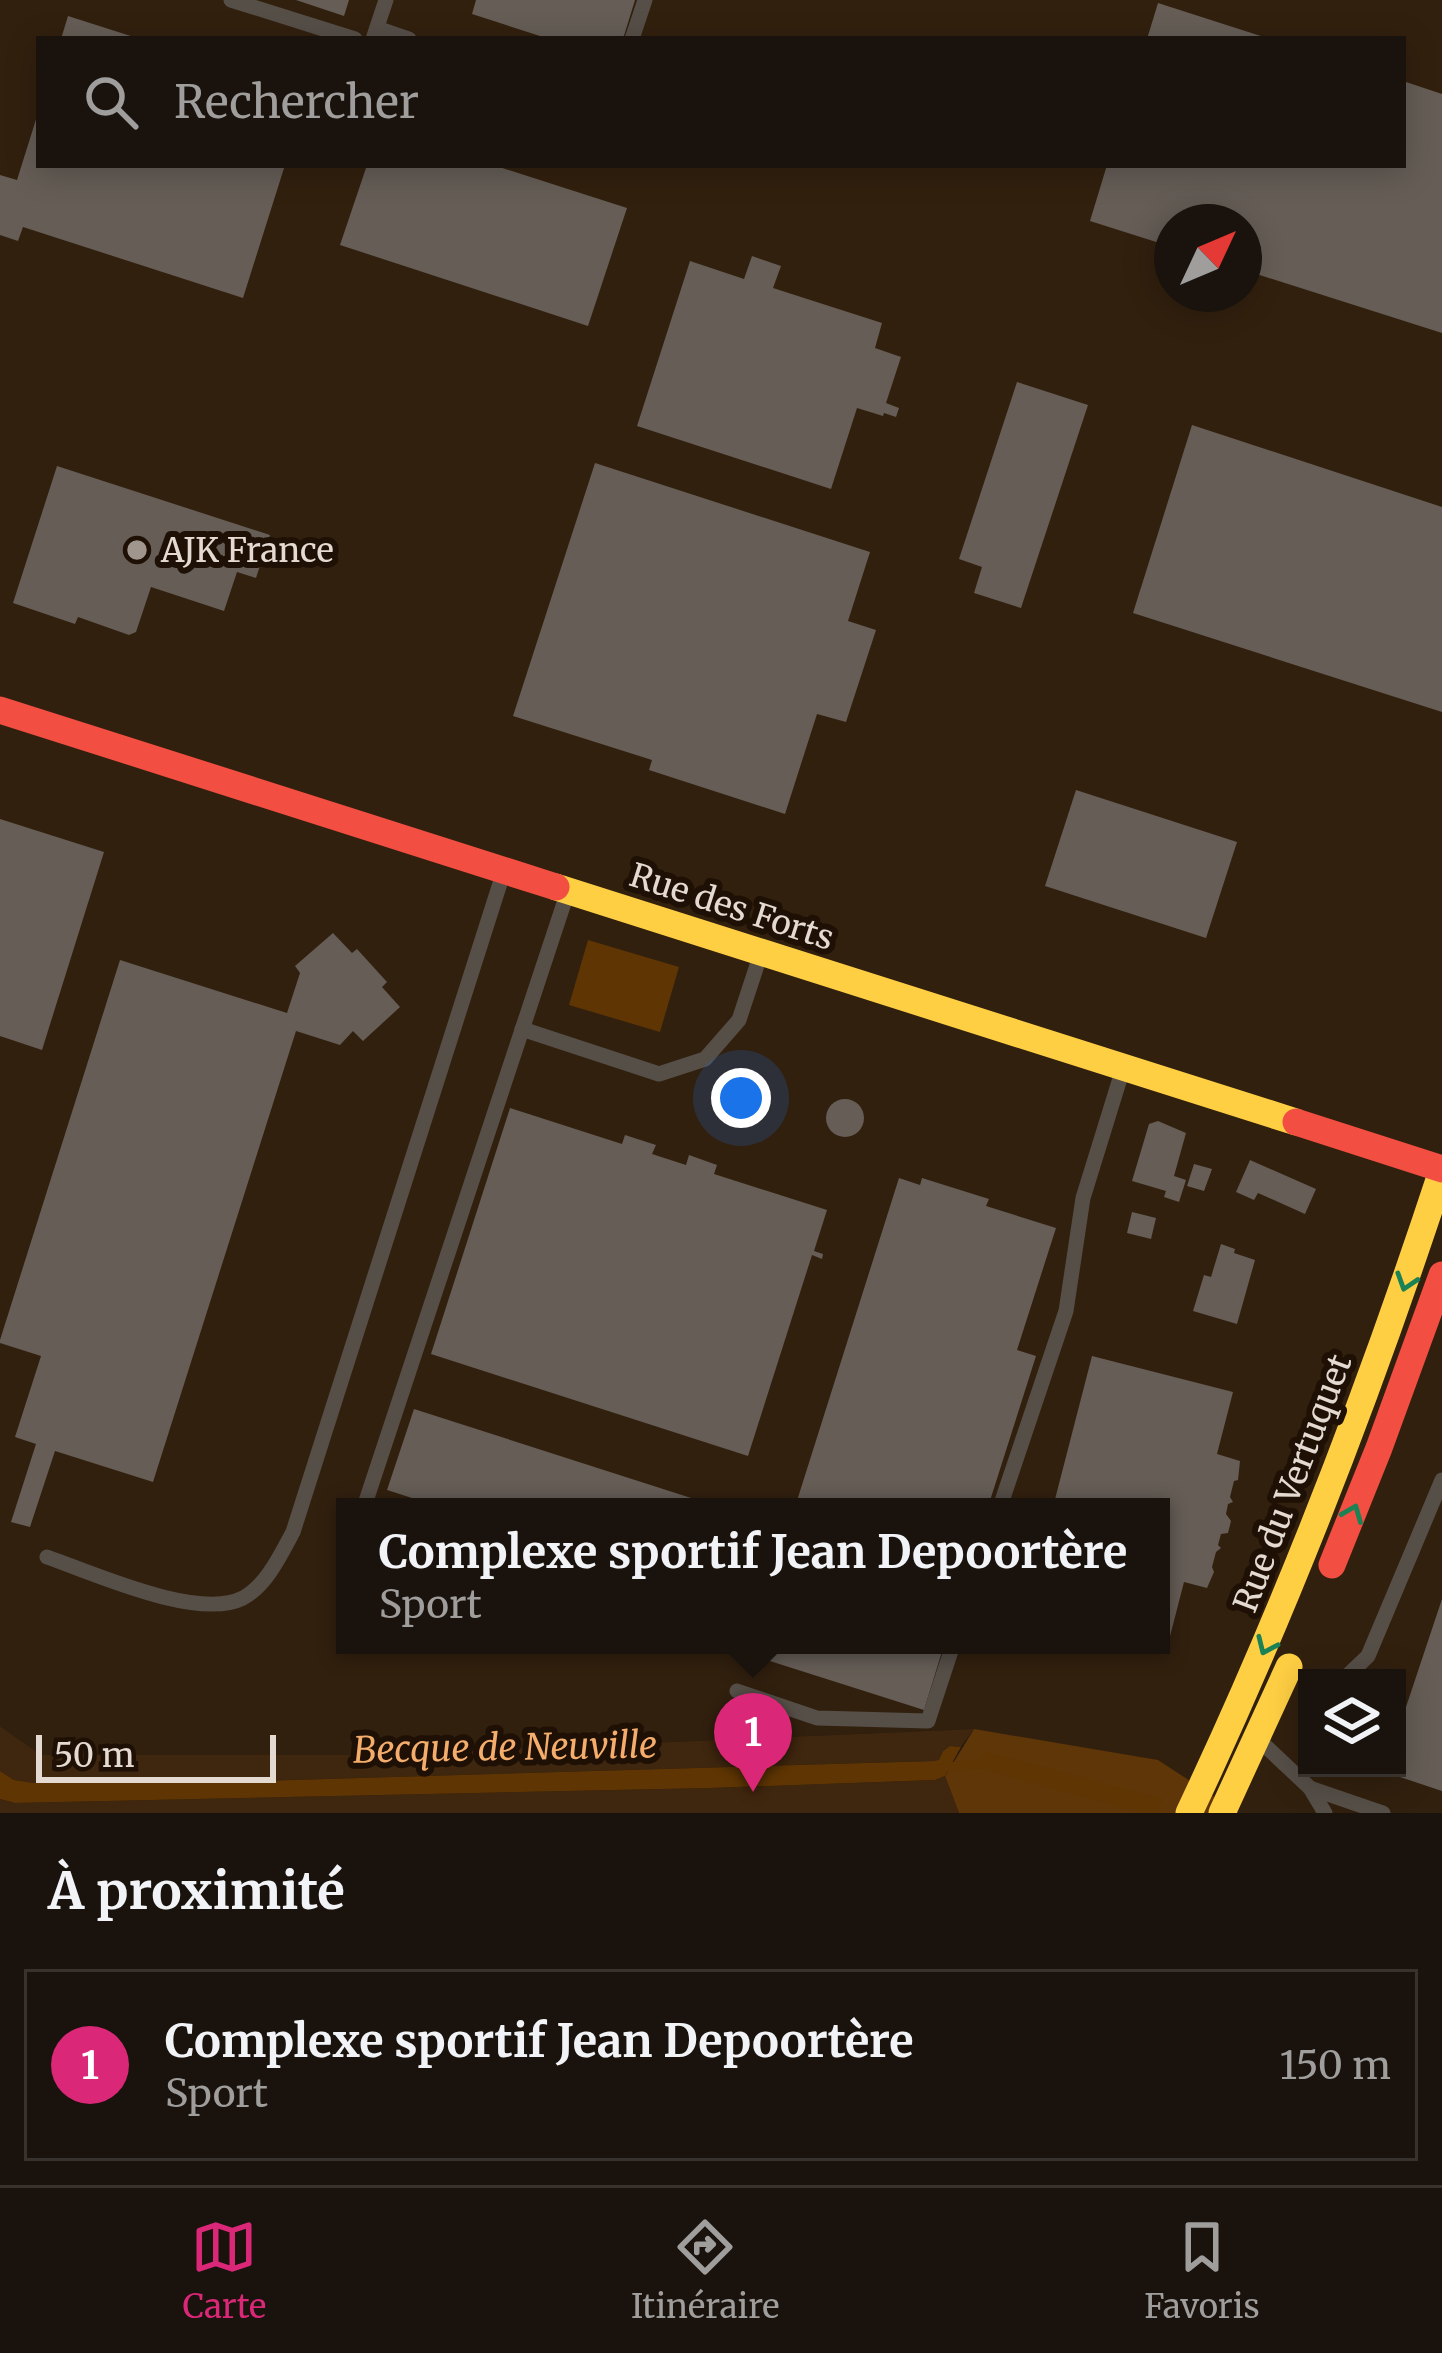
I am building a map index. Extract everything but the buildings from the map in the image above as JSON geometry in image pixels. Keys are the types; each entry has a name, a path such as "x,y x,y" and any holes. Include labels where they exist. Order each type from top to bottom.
{"street":[{"name":"Rue des Forts","path":"0,710 1442,1170"},
{"name":"Rue du Vertuquet","path":"1189,1813 1312,1537 1400,1301 1442,1170"},
{"name":"Rue du Vertuquet","path":"1321,1590 1442,1275"},
{"name":"Rue du Vertuquet","path":"1222,1813 1286,1690 1303,1633"}],"lane":[{"path":"231,0 345,36"},
{"path":"375,33 386,0"},
{"path":"633,36 645,0"},
{"path":"47,1557 178,1602 222,1604 245,1597 271,1570 293,1532 504,871"},
{"path":"367,1498 568,892"},
{"path":"522,1029 658,1074 705,1059 739,1020 761,953"},
{"path":"1003,1498 1066,1311 1083,1198 1123,1070"},
{"path":"1354,1669 1368,1656 1442,1480"},
{"path":"737,1691 818,1718 928,1721 950,1654"},
{"path":"1257,1738 1310,1787 1325,1813"},
{"path":"1310,1787 1383,1813"}],"shaded area":[{"path":"0,0 1442,0 1442,1813 1239,1813 974,1729 367,1755 41,1755 0,1726"},
{"path":"588,940 679,967 660,1032 569,1005"},
{"path":"0,1726 41,1755 367,1755 974,1729 961,1747 943,1751 939,1761 34,1783 14,1780 0,1771"},
{"path":"974,1729 1158,1760 1239,1813 959,1813 945,1776"},
{"path":"950,1746 961,1747 945,1776 935,1780 15,1803 0,1799 0,1771 14,1780 34,1783 259,1781 934,1761"},
{"path":"983,1751 1163,1799 1156,1813 1142,1813 978,1768"},
{"path":"945,1776 959,1813 0,1813 0,1799 15,1803 710,1788"}],"waterway":[{"name":"Becque de Neuville","path":"940,1768 988,1763"}],"traffic: slow":[{"path":"556,887 1296,1122"},
{"path":"1189,1813 1326,1496 1442,1171"},
{"path":"1222,1813 1289,1667"}],"traffic: jam":[{"path":"0,710 556,887"},
{"path":"1296,1122 1442,1169"},
{"path":"1332,1565 1442,1275"}],"place":[{"name":"AJK France","path":"137,550"},
{"name":"Complexe sportif Jean Depoortère","path":"753,1792"}]}
